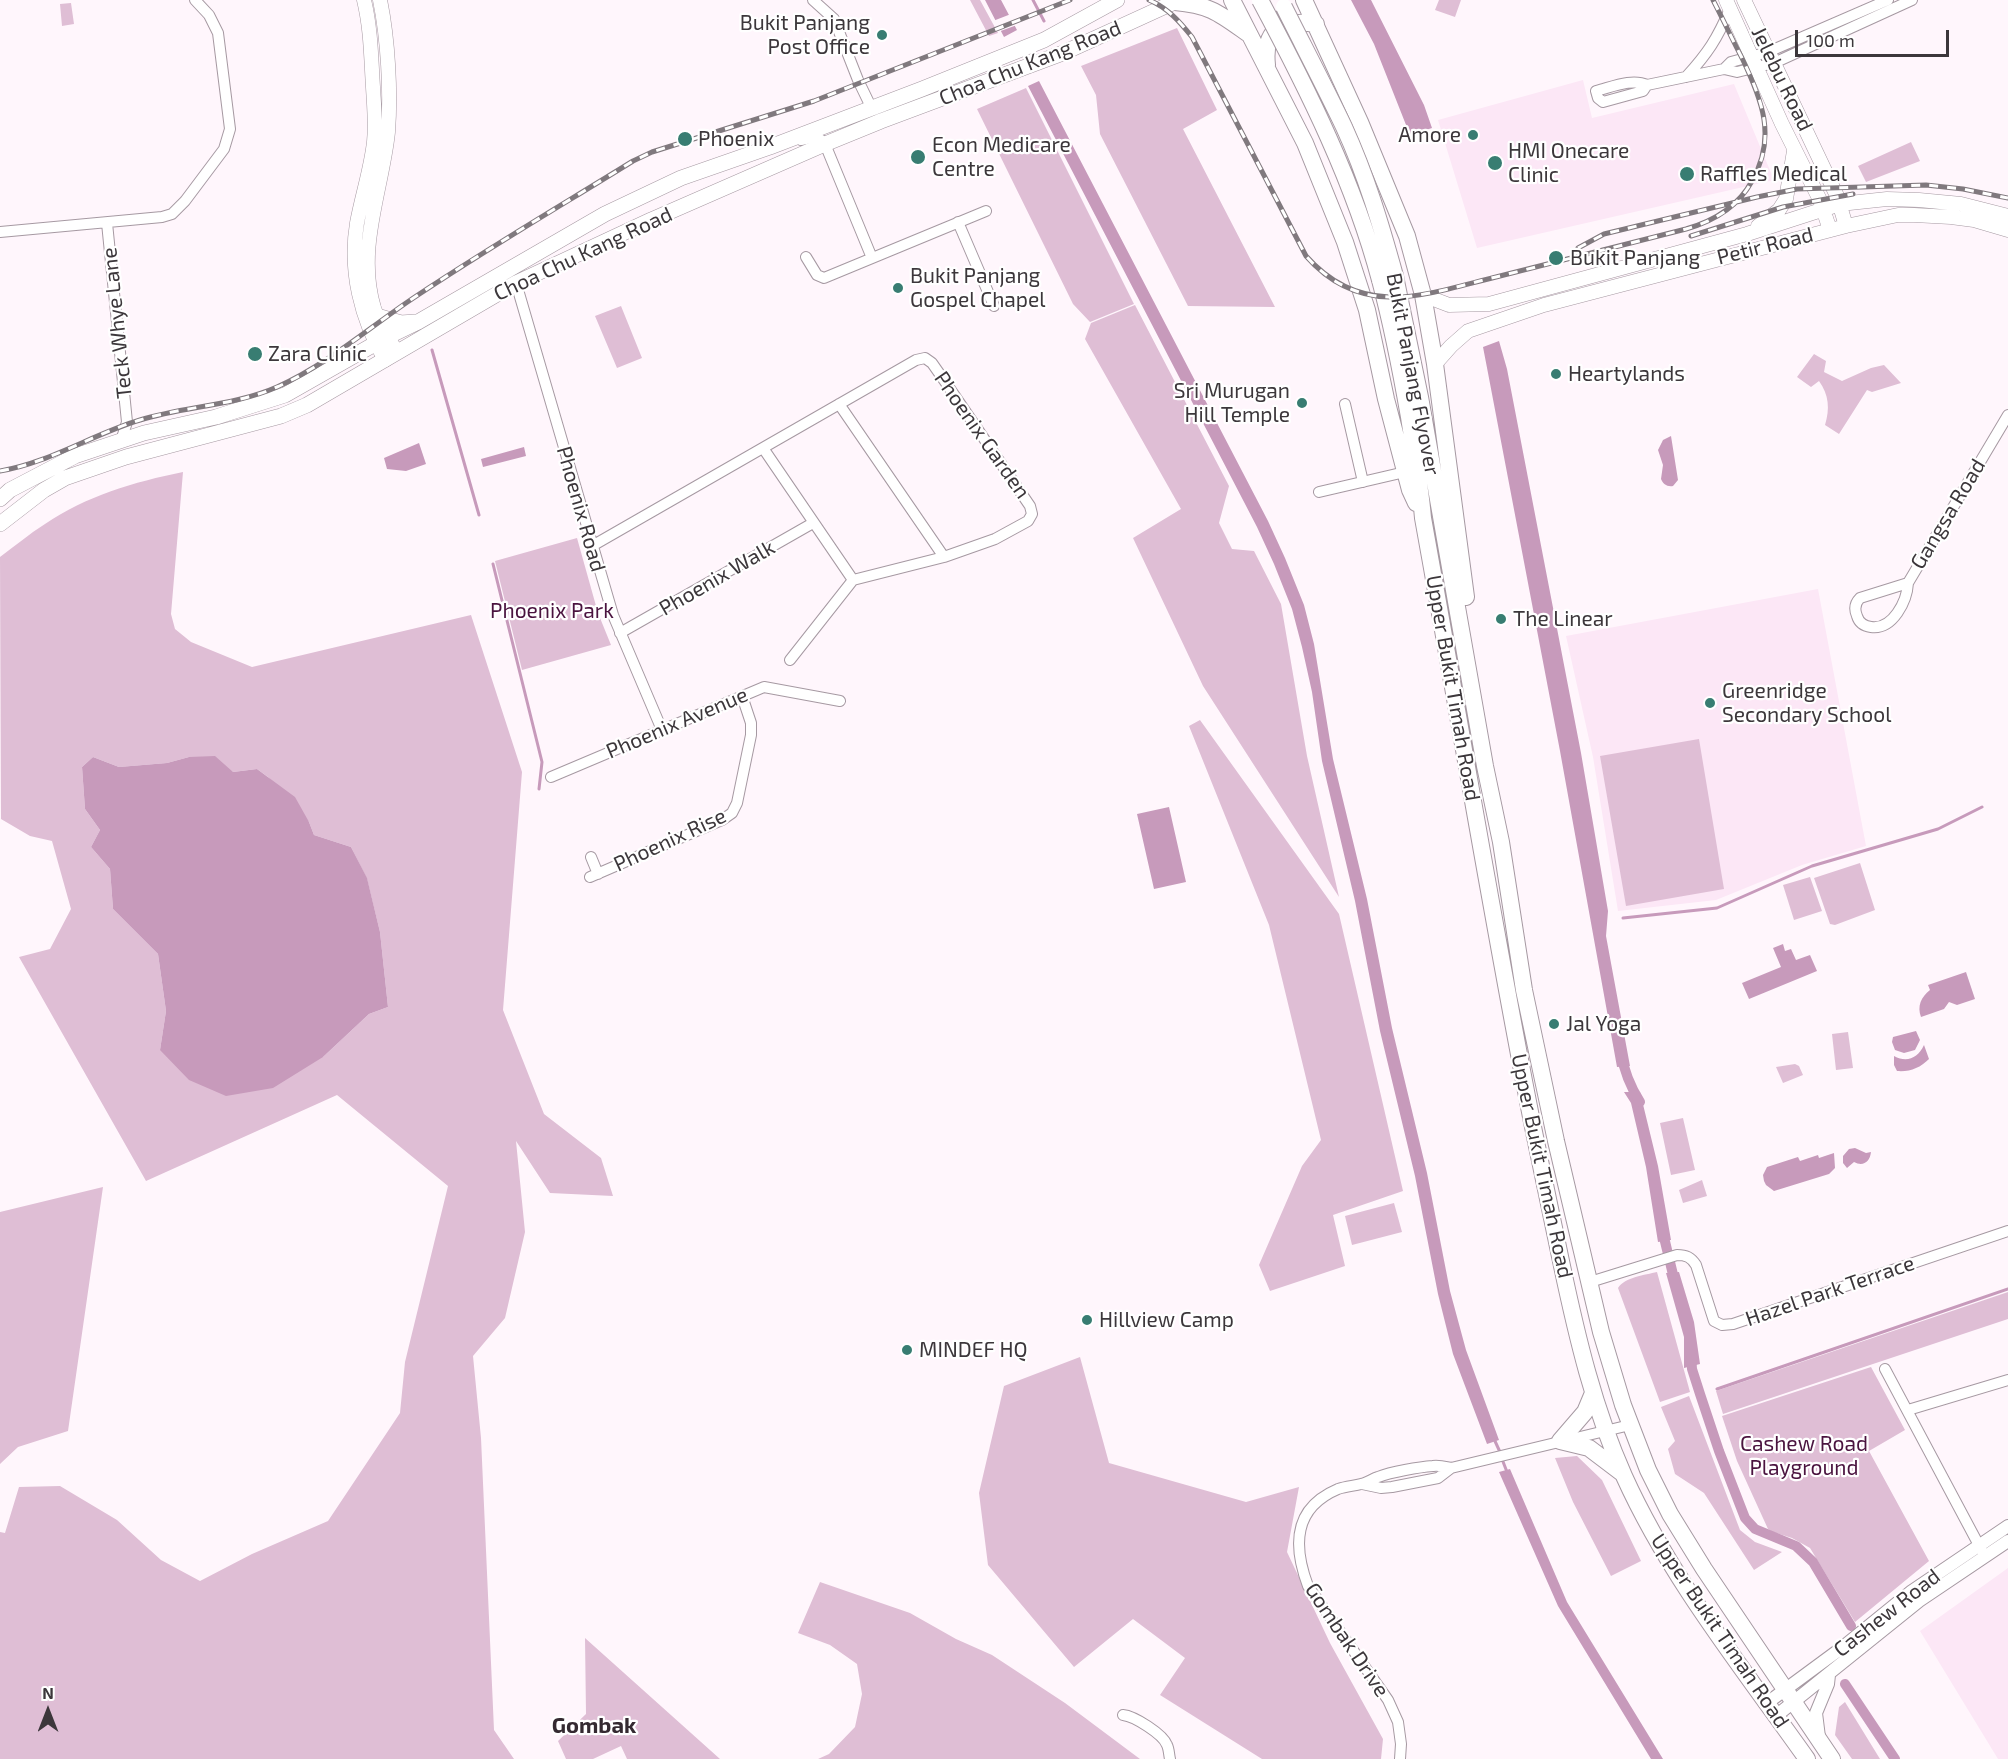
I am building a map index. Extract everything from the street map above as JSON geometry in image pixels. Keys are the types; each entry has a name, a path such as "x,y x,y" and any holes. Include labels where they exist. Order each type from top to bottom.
{"highway":[{"path":"1232,0 1310,152 1345,242 1367,310 1386,399 1410,490 1423,518"},
{"name":"Bukit Panjang Flyover","path":"1260,0 1328,135 1371,244 1413,397 1485,766"},
{"name":"Bukit Panjang Flyover","path":"1280,0 1345,128 1384,236 1403,308 1423,518"},
{"path":"1177,1 1203,5 1223,16 1250,36"},
{"path":"1306,1 1360,122 1407,236 1423,295 1435,364 1463,581 1480,673 1489,742 1485,766"},
{"path":"1268,70 1266,55 1268,43 1274,31 1286,24 1299,22 1316,24"},
{"name":"Upper Bukit Timah Road","path":"1423,518 1473,806 1536,1140 1584,1364 1606,1432 1648,1525 1687,1588 1807,1759"},
{"name":"Upper Bukit Timah Road","path":"1485,766 1501,842 1524,990 1556,1141 1601,1332 1630,1425 1648,1470 1670,1514 1704,1569 1832,1759"},
{"path":"1593,1393 1585,1412 1560,1441 1589,1448 1624,1475"},
{"path":"1687,1588 1693,1588 1702,1582 1704,1569"}],"main road":[{"path":"364,0 369,24 375,124 373,149 357,222 354,257 357,283 371,336 382,340"},
{"path":"380,0 385,24 388,126 376,203 370,224 368,257 370,292 382,340 391,356"},
{"name":"Choa Chu Kang Road","path":"3,494 75,456 144,433 216,417 285,395 628,203 681,178 872,109 1044,40 1117,0"},
{"name":"Jelebu Road","path":"1744,0 1838,196 1846,226"},
{"name":"Choa Chu Kang Road","path":"0,524 44,489 65,478 126,457 281,416 307,405 516,283 651,220 881,121 1054,57 1177,1"},
{"name":"Jelebu Road","path":"1728,5 1794,151 1823,208 1830,230"},
{"path":"1753,250 1753,245 1744,234 1779,210 1786,199 1794,151"},
{"path":"681,178 665,191 665,195 674,203 691,203"},
{"name":"Petir Road","path":"1423,295 1449,305 1489,304 1744,234 1840,204 1909,199 1961,204 2008,216"},
{"path":"628,203 653,201 657,204 657,210 651,220"},
{"name":"Petir Road","path":"1435,364 1468,331 1544,304 1846,226 1914,214 1967,219 2008,230"},
{"path":"1529,293 1533,303 1544,304"},
{"path":"377,316 401,323 418,322"}],"street":[{"name":"Teck Whye Lane","path":"0,232 162,218 179,209 226,145 230,129 220,40 215,24 195,0"},
{"path":"813,0 834,19 872,109"},
{"path":"1771,58 1888,0"},
{"path":"1647,85 1724,69 1737,72 1754,63 1912,0"},
{"path":"1686,77 1714,44 1728,5"},
{"path":"784,142 817,138 822,140 872,258"},
{"path":"806,257 810,267 820,278 986,211"},
{"path":"958,222 994,306"},
{"name":"Teck Whye Lane","path":"107,223 127,422 121,441"},
{"name":"Phoenix Road","path":"516,283 613,615 662,730"},
{"name":"Phoenix Garden","path":"592,546 916,360 925,358 932,363 946,383 1030,506 1032,514 1028,521 995,538 944,556 853,580"},
{"path":"839,404 944,556"},
{"path":"1345,404 1363,482"},
{"name":"Gangsa Road","path":"1908,583 1860,598 1856,612 1860,621 1867,626 1878,627 1889,622 1900,608 1907,596 1908,583 2008,415"},
{"name":"Teck Whye Lane","path":"127,422 144,433"},
{"path":"763,448 853,580 790,660"},
{"path":"1319,492 1405,472"},
{"name":"Phoenix Walk","path":"620,633 813,523"},
{"name":"Phoenix Avenue","path":"551,777 764,687 840,701"},
{"name":"Phoenix Rise","path":"591,857 594,875 722,820 732,813 738,799 751,735 751,723 742,696"},
{"name":"Hazel Park Terrace","path":"1590,1282 1677,1255 1685,1255 1692,1259 1713,1321 1722,1326 2008,1231"},
{"path":"1885,1369 1982,1550"},
{"path":"1908,1410 2008,1380"},
{"name":"Gombak Drive","path":"1400,1759 1401,1744 1398,1722 1388,1700 1308,1586 1300,1566 1298,1535 1306,1514 1316,1502 1341,1488 1362,1484 1382,1488 1392,1487 1438,1478 1452,1468 1630,1425"},
{"name":"Cashew Road","path":"1772,1709 1829,1675 1982,1550 2008,1526"},
{"name":"Cashew Road","path":"1790,1697 1843,1647 1912,1591 1982,1550 2008,1541"},
{"path":"1820,1742 1816,1713 1828,1684 1829,1675"},
{"path":"1123,1715 1136,1718 1163,1739 1167,1744 1170,1759"}],"shaded area":[{"path":"985,0 1001,0 1017,30 1004,37"},
{"path":"1351,0 1371,0 1424,105 1432,128 1410,135 1374,44"},
{"path":"1583,80 1592,118 1734,84 1774,180 1477,248 1438,120"},
{"path":"1039,81 1268,521 1304,605 1314,644 1333,759 1367,899 1392,1028 1427,1173 1450,1291 1466,1350 1499,1440 1487,1444 1453,1354 1438,1294 1415,1176 1380,1031 1355,901 1322,761 1312,692 1292,609 1257,527 1028,86"},
{"path":"1499,341 1507,369 1581,753 1608,911 1606,936 1630,1066 1617,1067 1483,347"},
{"path":"1671,436 1678,480 1673,486 1666,485 1661,479 1663,465 1658,450 1663,440"},
{"path":"419,443 426,464 406,471 387,469 384,458"},
{"path":"524,447 526,456 483,467 481,459"},
{"name":"Greenridge Secondary School","path":"1818,589 1866,846 1802,865 1716,900 1618,911 1593,757 1566,636"},
{"path":"215,756 233,772 257,769 295,797 314,835 351,847 367,878 380,932 388,1007 369,1014 323,1057 273,1088 226,1096 189,1080 160,1050 166,1011 158,954 113,909 110,869 91,847 100,830 85,809 82,767 93,757 119,767 167,763 189,757"},
{"path":"1169,807 1186,882 1154,889 1137,814"},
{"path":"1783,944 1785,951 1791,949 1796,960 1810,955 1817,971 1749,999 1742,983 1781,967 1773,948"},
{"path":"1966,972 1975,999 1957,1005 1949,1002 1944,1009 1921,1017 1920,1005 1930,990 1928,985"},
{"path":"1916,1031 1920,1040 1915,1050 1904,1053 1895,1050 1893,1037"},
{"path":"1924,1045 1929,1059 1914,1069 1897,1071 1894,1056 1903,1059 1912,1058"},
{"path":"1624,1092 1640,1092 1658,1166 1671,1240 1658,1242 1646,1167 1631,1103"},
{"path":"1855,1148 1866,1153 1871,1152 1869,1158 1863,1164 1854,1162 1847,1168 1843,1163 1843,1156 1849,1149"},
{"path":"1834,1153 1835,1168 1829,1174 1774,1191 1764,1181 1763,1175 1767,1167 1798,1157 1800,1161"},
{"path":"1679,1272 1694,1322 1700,1364 1684,1368 1684,1337 1666,1273"},
{"path":"1510,1469 1567,1602 1663,1759 1651,1759 1558,1606 1499,1472"},
{"path":"2008,1568 2008,1759 1998,1759 1920,1631"}],"green space":[{"path":"970,0 980,0 998,33 989,36"},
{"path":"1439,0 1461,0 1455,17 1435,10"},
{"path":"71,3 74,24 62,26 60,4"},
{"path":"1177,28 1217,110 1183,129 1275,307 1188,306 1100,134 1096,95 1081,66"},
{"path":"1026,88 1134,304 1090,322 1073,304 977,109"},
{"path":"1911,142 1920,161 1866,182 1858,166"},
{"path":"1135,305 1229,486 1219,523 1232,549 1254,551 1281,604 1307,756 1339,897 1203,686 1133,538 1181,509 1085,339 1091,323"},
{"path":"621,306 642,358 617,368 595,316"},
{"path":"1814,354 1826,361 1824,372 1842,381 1871,368 1884,365 1901,383 1872,392 1867,390 1839,434 1825,425 1828,402 1819,381 1811,387 1797,377"},
{"path":"183,472 171,614 175,629 191,642 252,667 471,615 522,772 503,1010 544,1114 601,1158 613,1196 550,1193 516,1141 525,1232 505,1318 473,1356 481,1438 494,1730 514,1759 0,1759 0,1532 5,1533 19,1487 60,1486 117,1520 161,1560 200,1581 252,1554 328,1521 400,1413 405,1362 448,1186 337,1095 146,1181 19,957 50,949 71,909 52,841 30,836 1,819 0,557 39,528 77,505 129,485","holes":["93,757 119,767 167,763 189,757 233,772 257,769 268,777 309,822 314,835 351,847 367,879 380,932 388,1007 369,1014 323,1057 160,1050 166,1011 158,954 113,909 110,869 91,847 100,830 85,809 82,767"]},
{"name":"Phoenix Park","path":"577,538 598,613 611,645 522,670 495,561"},
{"path":"1200,720 1339,914 1403,1191 1333,1215 1345,1266 1270,1291 1259,1265 1302,1166 1321,1140 1269,925 1189,726"},
{"path":"1699,739 1724,889 1626,906 1600,756"},
{"path":"1860,863 1875,910 1835,925 1830,924 1814,878"},
{"path":"1810,877 1822,911 1794,920 1783,885"},
{"path":"1848,1032 1853,1068 1836,1070 1832,1034"},
{"path":"1795,1064 1799,1066 1803,1075 1783,1083 1776,1067"},
{"path":"1683,1118 1695,1170 1671,1175 1660,1123"},
{"path":"1702,1180 1707,1196 1683,1203 1679,1190"},
{"path":"103,1187 68,1431 18,1447 0,1464 0,1212"},
{"path":"1394,1203 1402,1232 1352,1245 1345,1216"},
{"path":"1657,1272 1690,1392 1660,1402 1618,1288 1630,1279"},
{"path":"2008,1292 2008,1319 1723,1414 1716,1391"},
{"path":"1080,1357 1109,1463 1246,1502 1299,1487 1287,1552 1330,1643 1383,1739 1381,1759 1262,1759 1160,1695 1185,1658 1133,1619 1074,1667 988,1565 979,1493 1004,1386"},
{"name":"Cashew Road Playground","path":"1871,1367 1905,1430 1869,1451 1929,1561 1855,1622 1810,1548 1768,1529 1737,1461 1722,1416"},
{"path":"1689,1396 1740,1530 1755,1542 1782,1552 1754,1570 1704,1493 1675,1474 1668,1449 1675,1441 1661,1407"},
{"path":"1577,1456 1602,1480 1641,1561 1611,1576 1573,1502 1555,1458"},
{"path":"820,1582 910,1613 956,1639 992,1655 1065,1703 1140,1759 818,1759 829,1754 855,1727 862,1694 857,1664 830,1645 798,1633"},
{"path":"585,1638 720,1759 627,1759 621,1746 593,1759 566,1759 558,1741 586,1714"},
{"path":"1845,1702 1880,1759 1852,1759 1835,1735 1839,1707"}],"pier":[{"path":"1011,14 1017,25 998,32 993,21"}],"waterway":[{"path":"1033,0 1044,21"},
{"path":"432,350 479,515"},
{"path":"493,564 542,762 539,789"},
{"path":"1623,918 1717,908 1812,866 1938,829 1982,807"},
{"path":"1621,1053 1628,1078 1640,1102"},
{"path":"1662,1229 1676,1287"},
{"path":"1717,1389 2008,1289"},
{"path":"1691,1354 1692,1369 1700,1394 1745,1518 1755,1529 1796,1546 1813,1562 1851,1626"},
{"path":"1494,1439 1500,1452"},
{"path":"1502,1459 1507,1472"},
{"path":"1845,1684 1895,1759"}],"railway":[{"path":"0,471 36,462 140,420 244,398 277,387 327,359 406,303 490,248 633,161 652,152 814,101 1070,0"},
{"path":"1149,0 1168,11 1192,37 1306,256 1323,273 1343,286 1365,294 1389,297 1414,296 1442,290 1686,229 1706,222 1732,206 1746,190 1760,165 1764,149 1764,119 1756,89 1713,0"},
{"path":"1578,248 1604,234 1797,189 1926,185 1963,189 2008,198"},
{"path":"1691,236 1783,207 1853,194"}],"place":[{"name":"Bukit Panjang Post Office","path":"882,35"},
{"name":"Amore","path":"1473,135"},
{"name":"Phoenix","path":"685,139"},
{"name":"Econ Medicare Centre","path":"918,157"},
{"name":"HMI Onecare Clinic","path":"1495,163"},
{"name":"Raffles Medical","path":"1687,174"},
{"name":"Bukit Panjang","path":"1556,258"},
{"name":"Bukit Panjang Gospel Chapel","path":"898,288"},
{"name":"Zara Clinic","path":"255,354"},
{"name":"Heartylands","path":"1556,374"},
{"name":"Sri Murugan Hill Temple","path":"1302,403"},
{"name":"The Linear","path":"1501,619"},
{"name":"Greenridge Secondary School","path":"1710,703"},
{"name":"Jal Yoga","path":"1554,1024"},
{"name":"Hillview Camp","path":"1087,1320"},
{"name":"MINDEF HQ","path":"907,1350"}],"district":[{"name":"Gombak","path":"594,1726"}]}
